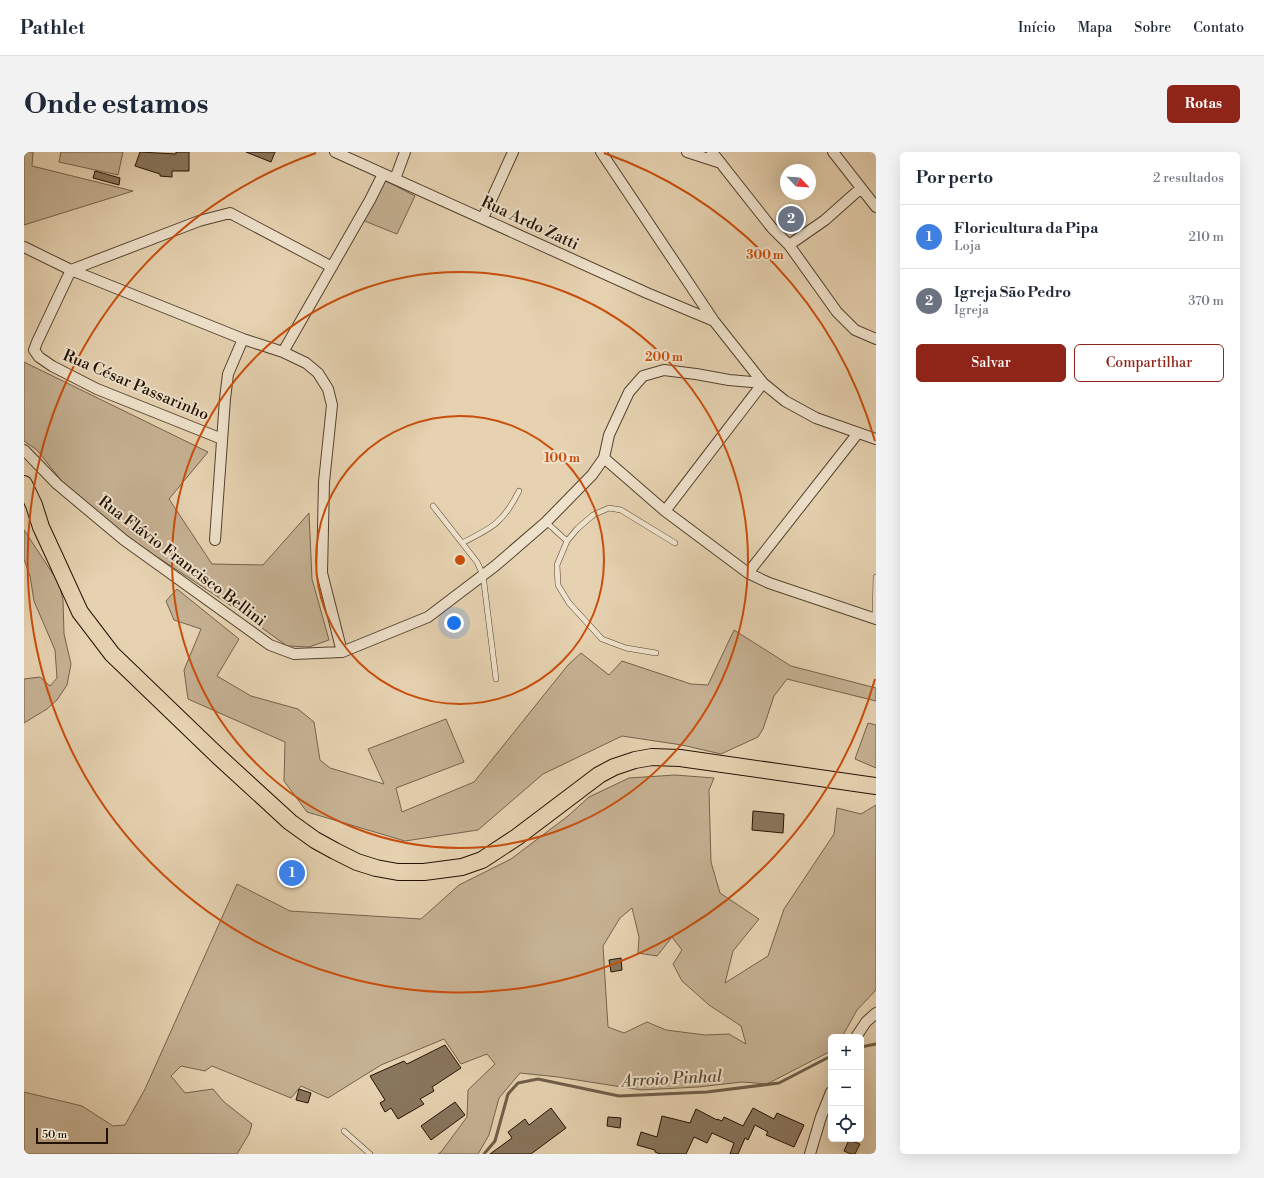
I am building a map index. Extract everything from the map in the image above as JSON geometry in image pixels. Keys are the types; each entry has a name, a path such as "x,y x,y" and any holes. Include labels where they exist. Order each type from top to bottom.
{"main road":[{"path":"24,484 41,527 80,612 112,654 218,756 290,822 328,848 357,862 398,872 424,872 462,867 482,860 517,837 599,775 614,767 635,760 652,757 680,758 876,786"}],"street":[{"name":"Rua Ardo Zatti","path":"335,152 647,293 714,321"},
{"path":"395,179 405,152"},
{"path":"483,218 513,152"},
{"path":"601,152 714,321 763,383 785,401 816,418 876,439"},
{"path":"687,152 721,163"},
{"path":"712,152 772,228 789,245 837,312 855,330 876,339"},
{"path":"833,152 876,207"},
{"path":"283,352 370,200 383,174"},
{"path":"789,245 825,220 861,188"},
{"path":"71,270 199,221 230,213 332,267"},
{"path":"24,247 71,270 243,339 283,352 306,363 318,373 328,389 332,405 324,482 322,573 342,652"},
{"name":"Rua César Passarinho","path":"71,270 34,350 39,357 52,366 97,389 222,438"},
{"path":"215,540 228,374 243,339"},
{"path":"763,383 729,380 664,370 643,376 629,392 609,435 604,458 665,511 748,573 769,583 876,618"},
{"path":"665,511 763,383"},
{"path":"748,573 858,433"},
{"name":"Rua Flávio Francisco Bellini","path":"24,450 57,484 124,540 270,645 294,654 342,652 428,617 496,566 546,522 592,475 604,458"},
{"path":"858,1034 866,1022 876,1013"},
{"path":"810,1154 828,1100"}],"lane":[{"path":"462,543 486,531 499,521 511,507 519,491"},
{"path":"433,506 477,562 483,576 496,678"},
{"path":"656,653 626,648 602,639 569,603 558,585 557,565 567,541 577,529 593,515 609,508 621,510 675,543"},
{"path":"546,522 567,541"},
{"path":"876,577 876,618"},
{"path":"344,1131 370,1154"}],"shaded area":[{"path":"24,152 33,152 32,166 133,191 24,225"},
{"path":"61,152 123,152 118,175 59,162"},
{"path":"384,180 415,196 397,234 362,220"},
{"path":"24,362 208,452 169,499 212,564 263,565 309,513 312,579 329,640 309,647 287,646 230,605 124,535 64,484 37,450 24,441"},
{"path":"24,530 59,583 63,600 64,634 71,664 67,685 57,700 47,709 24,723 24,679 40,677 50,686 57,678 55,650 34,601 30,576 24,559"},
{"path":"177,589 239,639 217,676 251,696 298,709 314,722 320,760 330,768 384,784 368,749 446,719 464,762 396,788 402,812 474,782 568,665 581,653 609,675 622,661 691,684 708,685 734,630 791,666 876,688 876,701 787,679 774,696 763,729 758,737 721,754 682,745 622,736 543,774 478,830 405,841 307,812 284,781 285,742 188,699 184,670 201,629 174,620 166,601"},
{"path":"868,723 876,725 876,768 855,759"},
{"path":"675,775 714,778 709,790 711,862 720,893 759,919 733,951 725,983 768,956 784,909 834,834 837,808 861,814 876,805 876,990 857,1010 844,1034 828,1034 828,1053 767,1084 742,1082 698,1087 641,1090 558,1077 520,1073 499,1098 489,1135 478,1154 438,1154 467,1117 468,1090 495,1064 487,1054 461,1064 444,1039 381,1065 328,1098 301,1086 291,1098 212,1066 205,1071 181,1066 171,1076 185,1093 213,1089 224,1102 252,1124 249,1134 237,1154 24,1154 24,1092 82,1106 113,1126 125,1125 145,1089 237,884 290,911 421,919 459,885 511,859 568,816 589,797 629,778","holes":["632,908 639,937 638,953 657,956 672,937 682,950 673,964 682,981 709,1005 741,1026 746,1044 729,1034 705,1035 666,1030 647,1022 624,1033 608,1027 603,946 620,918"]}],"building":[{"path":"140,152 176,154 176,152 189,152 189,171 172,171 172,177 160,176 160,174 135,166"},
{"path":"246,152 275,152 271,162"},
{"path":"95,171 120,178 119,185 93,178"},
{"path":"753,811 784,814 783,833 752,830"},
{"path":"621,958 622,970 611,972 609,960"},
{"path":"445,1045 461,1068 432,1087 434,1091 420,1099 424,1104 398,1119 391,1108 385,1112 380,1103 385,1100 370,1076 404,1061 407,1064"},
{"path":"299,1089 311,1093 308,1103 296,1100"},
{"path":"455,1102 465,1115 431,1140 421,1126"},
{"path":"551,1108 566,1128 531,1154 490,1154 512,1138 508,1132 525,1119 529,1125"},
{"path":"753,1108 774,1119 777,1113 804,1125 794,1147 766,1135 768,1132 755,1125 748,1140 745,1138 738,1154 730,1154 734,1143 712,1133 707,1143 694,1137 686,1154 660,1154 655,1152 655,1150 637,1145 641,1132 657,1137 662,1116 690,1123 696,1109 717,1120 722,1121 724,1117 743,1126"},
{"path":"608,1117 621,1118 620,1128 607,1126"},
{"path":"848,1142 860,1144 855,1154 844,1151"}],"waterway":[{"name":"Arroio Pinhal","path":"864,1046 876,1044"},
{"name":"Arroio Pinhal","path":"484,1154 495,1141 508,1094 518,1083 538,1079 619,1096 707,1092 779,1083 828,1058"}],"place":[{"name":"Igreja São Pedro","path":"791,219"},
{"name":"Floricultura da Pipa","path":"292,873"}]}
